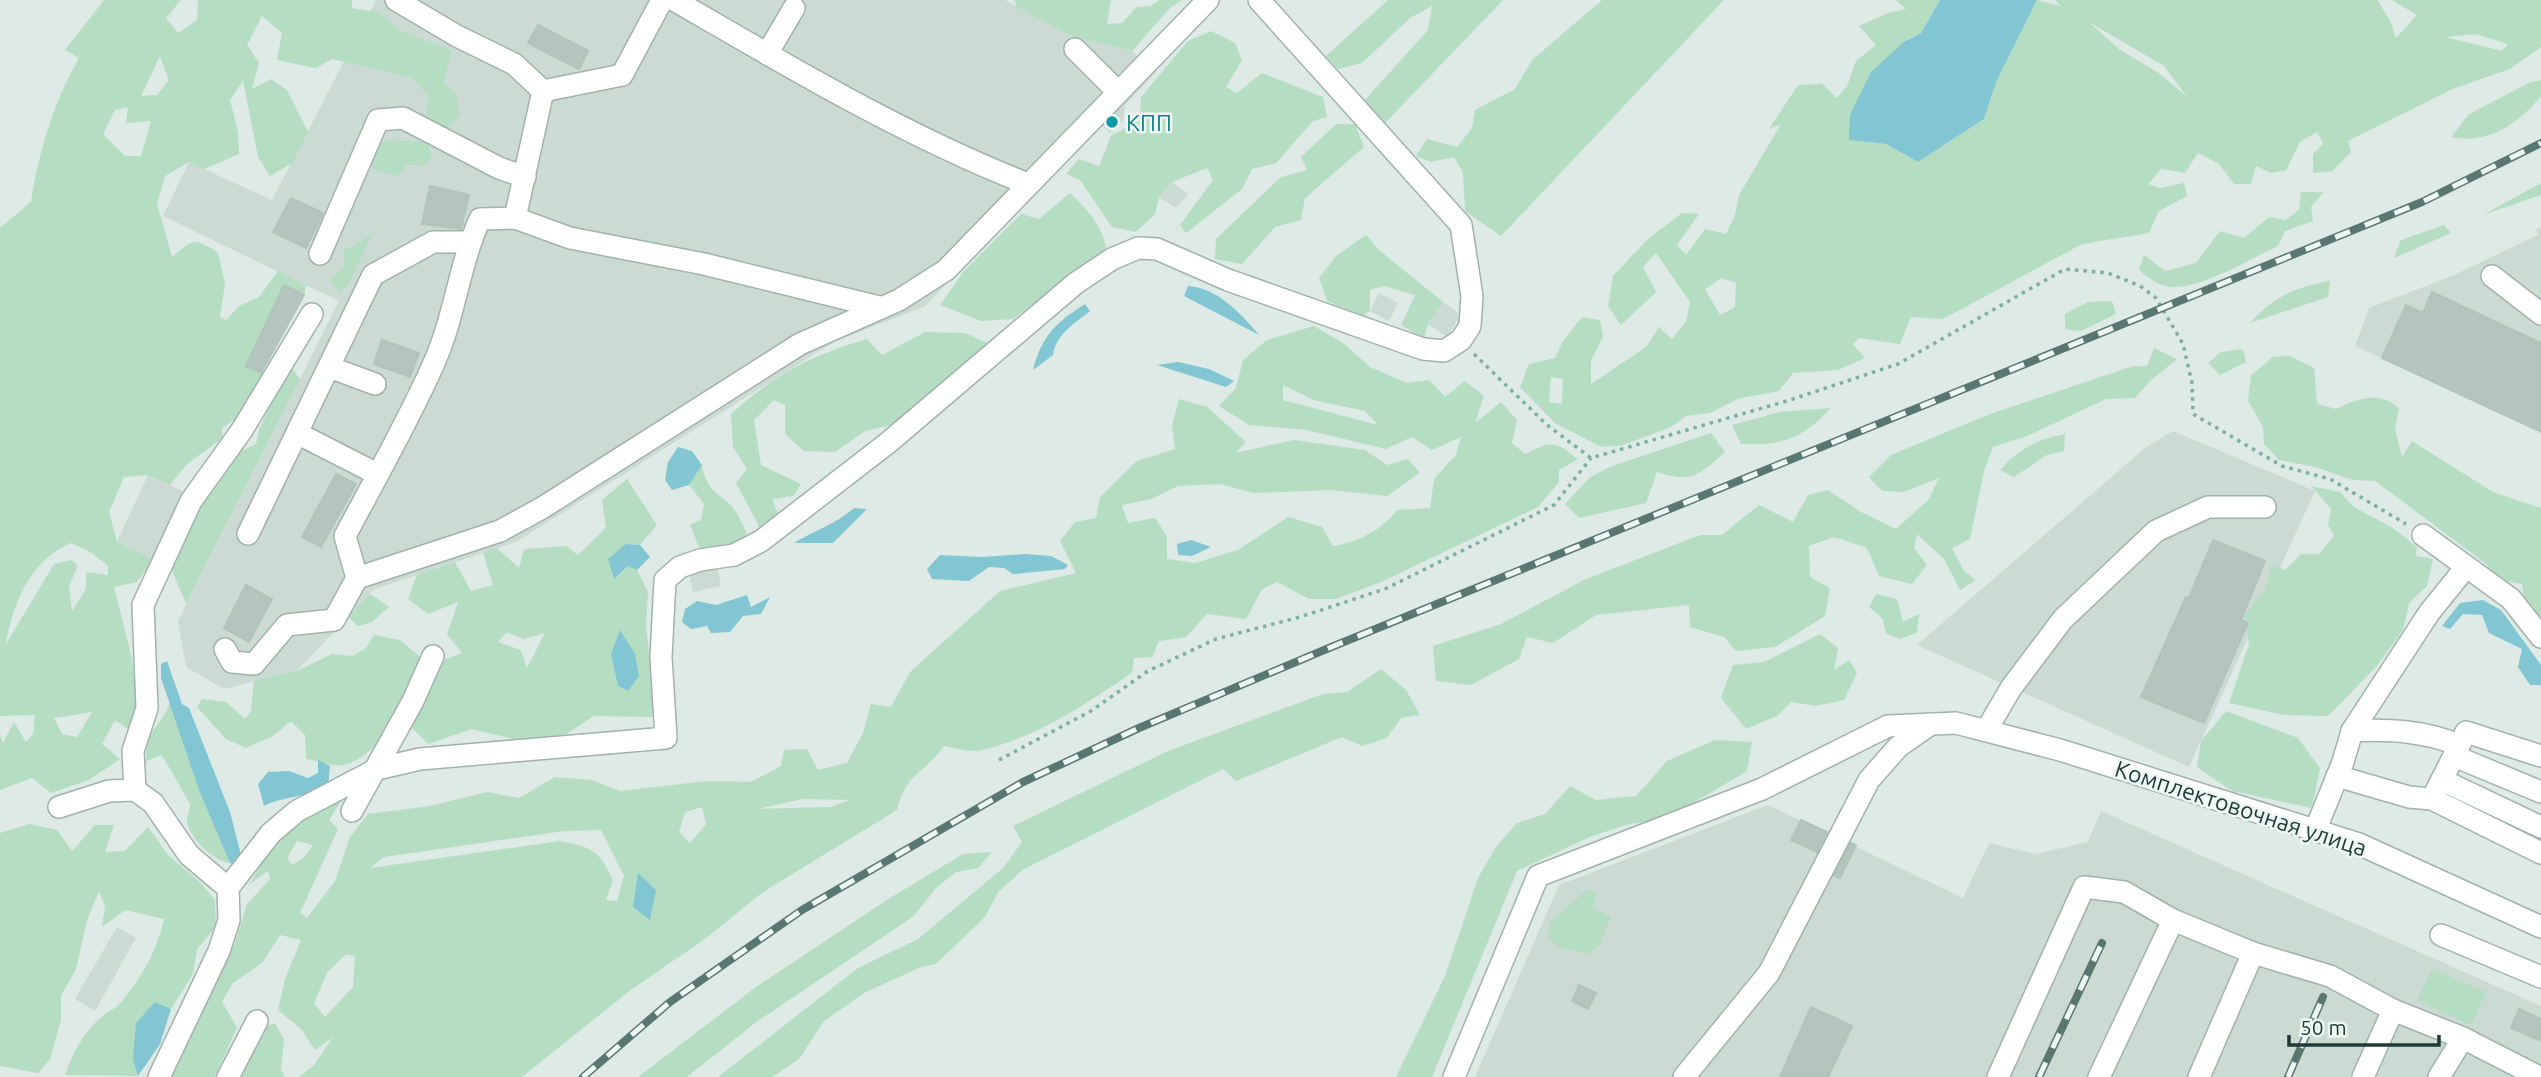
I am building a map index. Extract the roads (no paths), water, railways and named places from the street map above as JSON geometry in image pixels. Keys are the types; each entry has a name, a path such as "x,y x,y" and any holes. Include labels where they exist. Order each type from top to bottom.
{"street":[{"path":"396,0 457,36 514,64 543,91"},
{"path":"543,91 622,75 662,0"},
{"path":"674,0 768,54 981,165 1028,184"},
{"path":"225,649 232,662 254,664 287,625 334,620 357,578 500,531 800,344 899,300 946,270 1209,0"},
{"path":"159,1077 219,951 229,920 228,888 271,833 297,811 377,769 420,760 666,738 662,657 665,580 680,567 700,560 734,555 761,541 888,442 1076,283 1121,255 1138,248 1157,249 1228,280 1423,349 1444,351 1461,340 1470,326 1472,296 1461,225 1259,0"},
{"path":"768,54 794,8"},
{"path":"1075,49 1118,92"},
{"path":"515,218 543,91"},
{"path":"320,254 378,120 402,118 499,168 525,177"},
{"path":"357,578 345,536 435,363 456,303 470,242 480,219 515,218 570,238 704,264 879,307"},
{"path":"248,534 373,275 433,242 470,242"},
{"path":"2491,276 2541,314"},
{"path":"135,790 133,751 147,708 143,605 191,501 242,430 312,314"},
{"path":"329,367 375,384"},
{"path":"297,433 377,474"},
{"path":"1987,729 2011,688 2063,619 2156,531 2208,507 2265,507"},
{"path":"2423,535 2511,599 2541,637"},
{"path":"2315,831 2352,731 2428,613 2466,567"},
{"path":"352,811 377,769 433,656"},
{"name":"Комплектовочная улица","path":"1454,1077 1538,876 1762,789 1888,726 1956,723 1987,729 2359,844 2541,927"},
{"path":"1684,1077 1769,973 1870,780 1898,747 1931,724"},
{"path":"2352,731 2388,729 2432,735 2541,792"},
{"path":"2437,789 2466,732 2541,755"},
{"path":"2337,776 2409,797 2437,789 2541,827"},
{"path":"2437,789 2541,853"},
{"path":"59,807 109,791 135,790 153,803 189,855 228,888"},
{"path":"1998,1077 2084,887 2124,892 2173,920 2253,953 2330,976 2393,1010 2463,1038 2531,1075"},
{"path":"2099,1077 2173,920"},
{"path":"2441,935 2541,977"},
{"path":"2199,1077 2253,953"},
{"path":"2363,1077 2393,1010"},
{"path":"228,1077 257,1021"},
{"path":"2439,1077 2463,1038"}],"water":[{"path":"1940,0 2037,0 1997,80 1984,119 1918,162 1886,144 1849,140 1850,115 1871,72 1904,42 1921,33"},
{"path":"1188,286 1219,297 1237,311 1259,335 1184,296"},
{"path":"1085,304 1090,311 1062,335 1053,355 1033,370 1051,331"},
{"path":"1178,362 1209,369 1234,381 1226,387 1157,365"},
{"path":"678,447 692,451 702,465 689,485 672,490 665,480 668,462"},
{"path":"854,508 867,509 833,543 794,543 833,523"},
{"path":"1191,540 1211,547 1192,556 1178,555 1177,544"},
{"path":"626,544 640,545 650,557 637,570 628,566 614,579 608,559"},
{"path":"1025,554 1051,556 1068,565 1065,569 1013,574 1004,568 989,567 969,581 932,579 927,569 940,555 982,557"},
{"path":"747,595 751,607 770,597 761,614 743,616 730,632 711,633 707,626 691,629 682,622 685,609 697,601 716,605"},
{"path":"2483,600 2501,610 2541,665 2541,685 2530,685 2518,667 2522,649 2489,633 2482,615 2463,614 2450,629 2442,626 2460,603"},
{"path":"620,630 635,654 639,676 628,691 618,686 611,654"},
{"path":"167,661 182,704 189,708 230,812 241,855 236,865 230,863 200,793 161,678 161,664"},
{"path":"318,760 330,766 328,786 313,793 264,806 258,784 268,772 289,771 308,778 318,773"},
{"path":"638,873 656,890 650,920 633,907"},
{"path":"155,1002 171,1009 160,1044 138,1076 133,1060 136,1023"}],"railway":[{"path":"583,1077 670,1002 802,910 1023,782 1139,728 1329,648 2422,202 2541,143"},
{"path":"2039,1077 2102,943"},
{"path":"2288,1077 2323,997"}],"place":[{"name":"КПП","path":"1112,122"}]}
